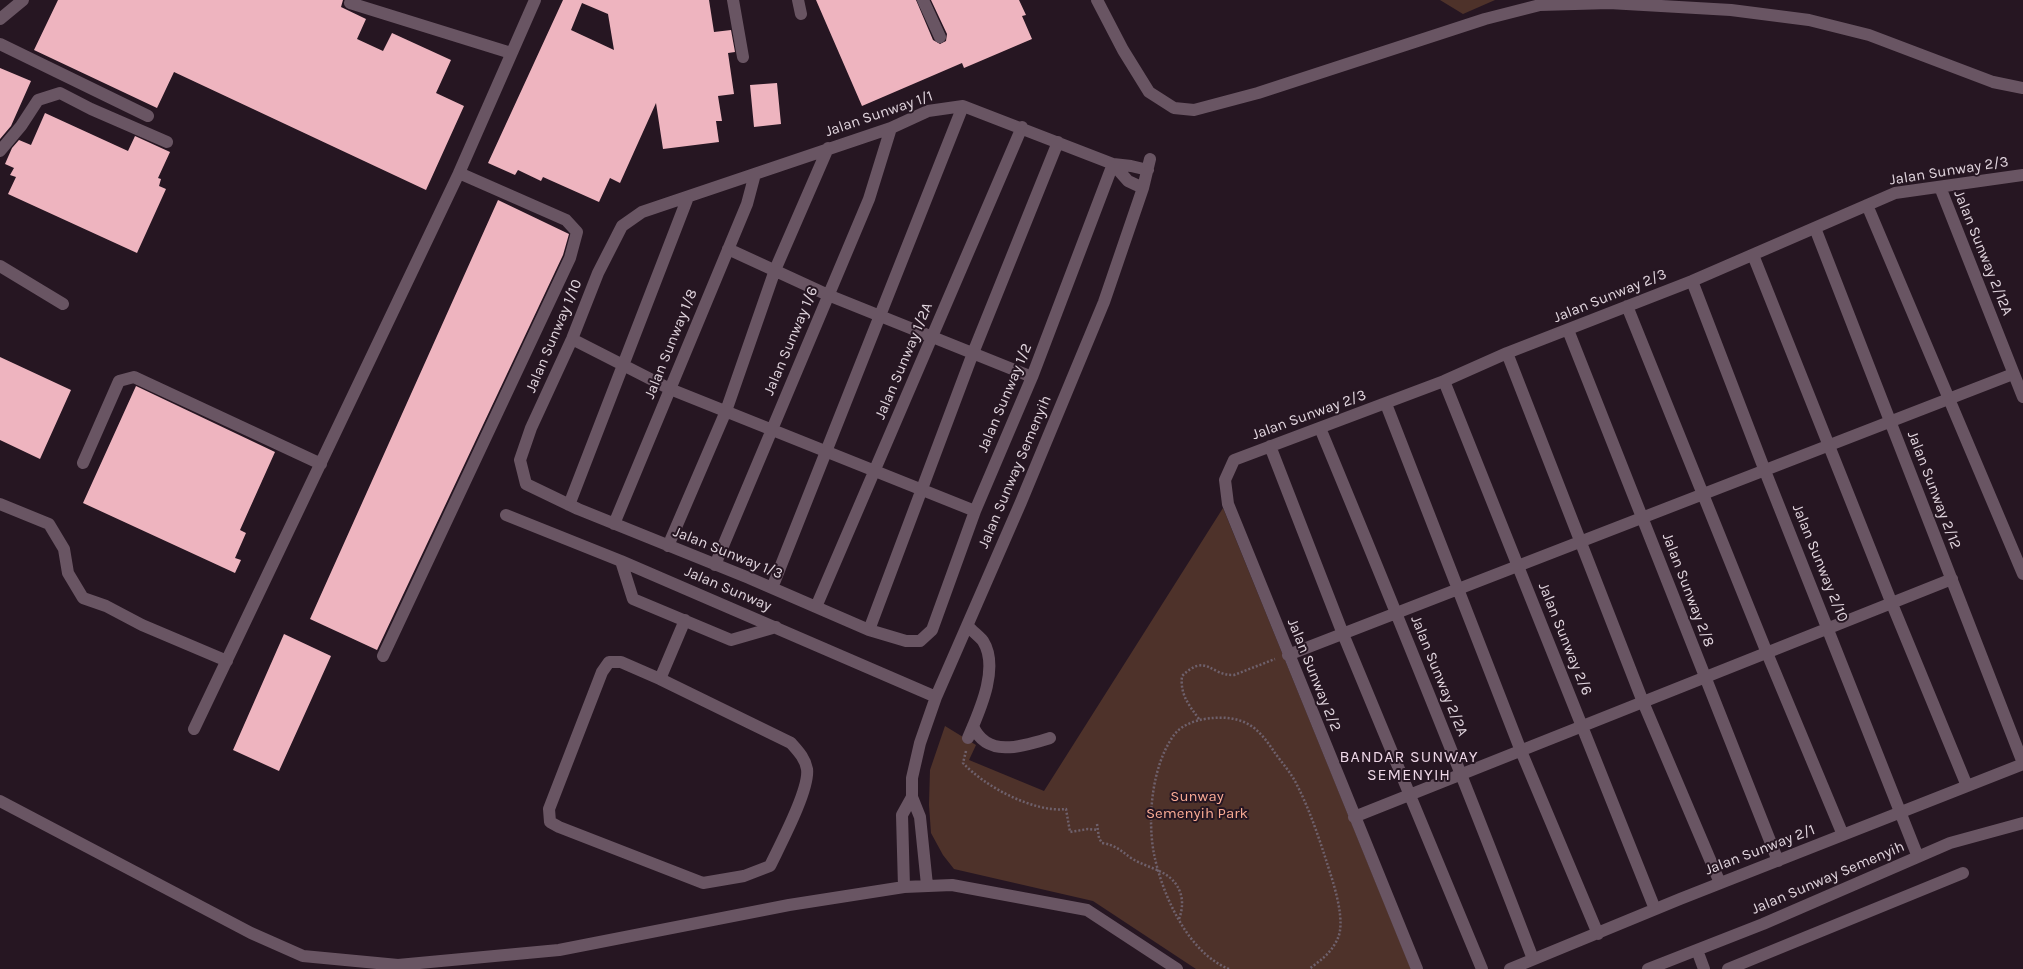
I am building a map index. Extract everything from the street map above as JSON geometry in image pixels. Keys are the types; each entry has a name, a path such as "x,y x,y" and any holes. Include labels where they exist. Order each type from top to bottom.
{"street":[{"path":"0,19 23,0"},
{"path":"194,729 459,173 535,0"},
{"path":"732,0 743,57"},
{"path":"798,0 801,14"},
{"path":"924,0 940,37"},
{"path":"1096,0 1148,92 1174,108 1194,110 1258,93 1485,18 1540,5 1609,3 1731,10 1809,20 1869,35 1993,82 2023,88"},
{"path":"350,3 511,53"},
{"path":"0,44 148,116"},
{"path":"0,151 21,126 38,100 60,93 91,109 167,142"},
{"path":"772,588 963,106"},
{"name":"Jalan Sunway 1/1","path":"642,212 891,128 928,111 963,106 1022,127 1113,164 1131,166 1149,165"},
{"name":"Jalan Sunway 1/2A","path":"816,607 1022,127"},
{"name":"Jalan Sunway 1/6","path":"715,565 869,199 891,128"},
{"path":"869,630 973,353 1058,142"},
{"path":"668,546 726,411 775,270 828,148"},
{"path":"1113,164 1128,181 1143,188"},
{"name":"Jalan Sunway 1/2","path":"920,641 932,630 976,510 1032,377 1113,164"},
{"name":"Jalan Sunway Semenyih","path":"927,885 920,817 912,797 912,778 920,743 936,697 968,626 1104,302 1143,188 1149,165"},
{"path":"383,656 570,258 577,232 566,220 459,173"},
{"name":"Jalan Sunway 1/8","path":"614,524 747,204 755,174"},
{"name":"Jalan Sunway 2/3","path":"1225,480 1234,460 1386,404 1444,381 1507,353 1692,281 1867,204 1895,194 2023,175"},
{"name":"Jalan Sunway 2/12A","path":"1940,187 2023,397"},
{"path":"569,505 688,197"},
{"path":"1867,204 2023,574"},
{"name":"Jalan Sunway 1/10","path":"526,484 520,460 532,428 572,339 598,273 622,226 642,212"},
{"name":"Jalan Sunway 2/12","path":"1815,228 2023,764"},
{"path":"728,249 828,294 1032,377"},
{"path":"1753,255 1892,604 1967,786"},
{"path":"0,266 63,304"},
{"name":"Jalan Sunway 2/10","path":"1692,281 1765,471 1829,629 1918,857"},
{"path":"1627,306 1767,653 1844,835"},
{"name":"Jalan Sunway 2/8","path":"1568,330 1778,861"},
{"path":"572,339 624,364 670,389 976,510"},
{"path":"1507,353 1582,542 1643,702 1720,883"},
{"path":"1283,657 1829,447 2014,374"},
{"path":"83,463 119,381 134,377 320,464"},
{"name":"Jalan Sunway 2/6","path":"1444,381 1654,909"},
{"path":"1386,404 1521,751 1598,934"},
{"name":"Jalan Sunway 2/2A","path":"1320,428 1397,613 1533,959"},
{"path":"1270,446 1342,634 1482,969"},
{"name":"Jalan Sunway 2/2","path":"1225,480 1228,504 1283,657 1354,817 1417,969"},
{"name":"Jalan Sunway 1/3","path":"526,484 569,505 772,588 869,630 906,641 920,641"},
{"path":"0,504 49,524 64,549 68,573 83,598 106,606 142,625 227,661"},
{"name":"Jalan Sunway","path":"506,515 621,561 936,697"},
{"path":"621,561 633,599 731,640 776,627"},
{"path":"1354,817 1952,579"},
{"path":"660,679 685,620"},
{"path":"968,626 983,641 989,655 991,672 968,738"},
{"path":"609,662 621,662 660,679 791,743 802,754 807,769 805,786 770,866 744,876 703,883 559,827 550,822 549,809 602,672 609,662"},
{"path":"973,726 977,736 984,742 1008,748 1022,747 1050,738"},
{"name":"Jalan Sunway 2/1","path":"1510,969 1598,934 1654,909 2023,764"},
{"name":"Jalan Sunway Semenyih","path":"904,887 902,815 912,797"},
{"path":"0,800 251,934 303,956 398,965 559,950 789,905 904,887 952,885 1087,910 1177,969"},
{"name":"Jalan Sunway Semenyih","path":"1648,969 1763,924 1950,843 2023,822"},
{"path":"1728,969 1963,873"},
{"path":"1697,950 1704,969"}],"path":[{"path":"1199,719 1184,699 1181,686 1182,676 1190,668 1199,664 1226,675 1234,675 1283,657"},
{"path":"1229,969 1222,966 1203,952 1191,938 1179,919 1165,890 1154,853 1152,810 1156,775 1167,747 1175,734 1199,719 1229,717 1245,722 1258,731 1267,741 1298,786 1322,846 1336,890 1340,918 1338,939 1325,958 1309,969"},
{"path":"968,738 963,763 974,774 1017,799 1029,804 1054,810 1066,809 1070,832 1088,829 1098,830"},
{"path":"1096,824 1102,843 1119,847 1132,858 1159,870 1172,879 1179,890 1182,903 1179,919"}],"green space":[{"path":"1440,0 1495,0 1463,14"},
{"name":"Sunway Semenyih Park","path":"1223,508 1411,969 1196,969 1093,901 954,869 943,855 931,833 929,805 930,770 945,726 976,745 969,760 1044,791"}],"building":[{"path":"58,0 343,0 341,7 366,19 357,39 383,51 392,33 451,60 436,93 464,106 426,190 174,72 157,108 34,50"},
{"path":"563,0 709,0 714,32 731,30 735,52 728,53 734,94 718,96 722,121 716,121 719,142 663,149 656,103 620,183 610,178 599,202 543,177 541,181 518,170 515,175 488,163","holes":["582,3 608,14 614,50 571,30"]},
{"path":"816,0 916,0 933,40 940,44 946,41 947,34 931,0 1019,0 1026,15 1022,16 1032,39 964,68 962,63 862,106"},
{"path":"0,68 31,81 11,126 0,139"},
{"path":"777,83 781,124 754,127 750,85"},
{"path":"45,113 128,151 135,136 170,152 158,178 161,179 159,186 166,189 137,253 8,194 16,177 10,175 14,168 5,164 12,148 19,140 31,145"},
{"path":"498,200 569,234 563,255 377,650 310,619"},
{"path":"0,357 71,390 40,459 0,440"},
{"path":"136,386 275,452 240,530 246,533 235,558 241,560 235,573 83,503"},
{"path":"284,634 331,656 279,771 233,750"}],"district":[{"name":"BANDAR SUNWAY SEMENYIH","path":"1409,766"}]}
